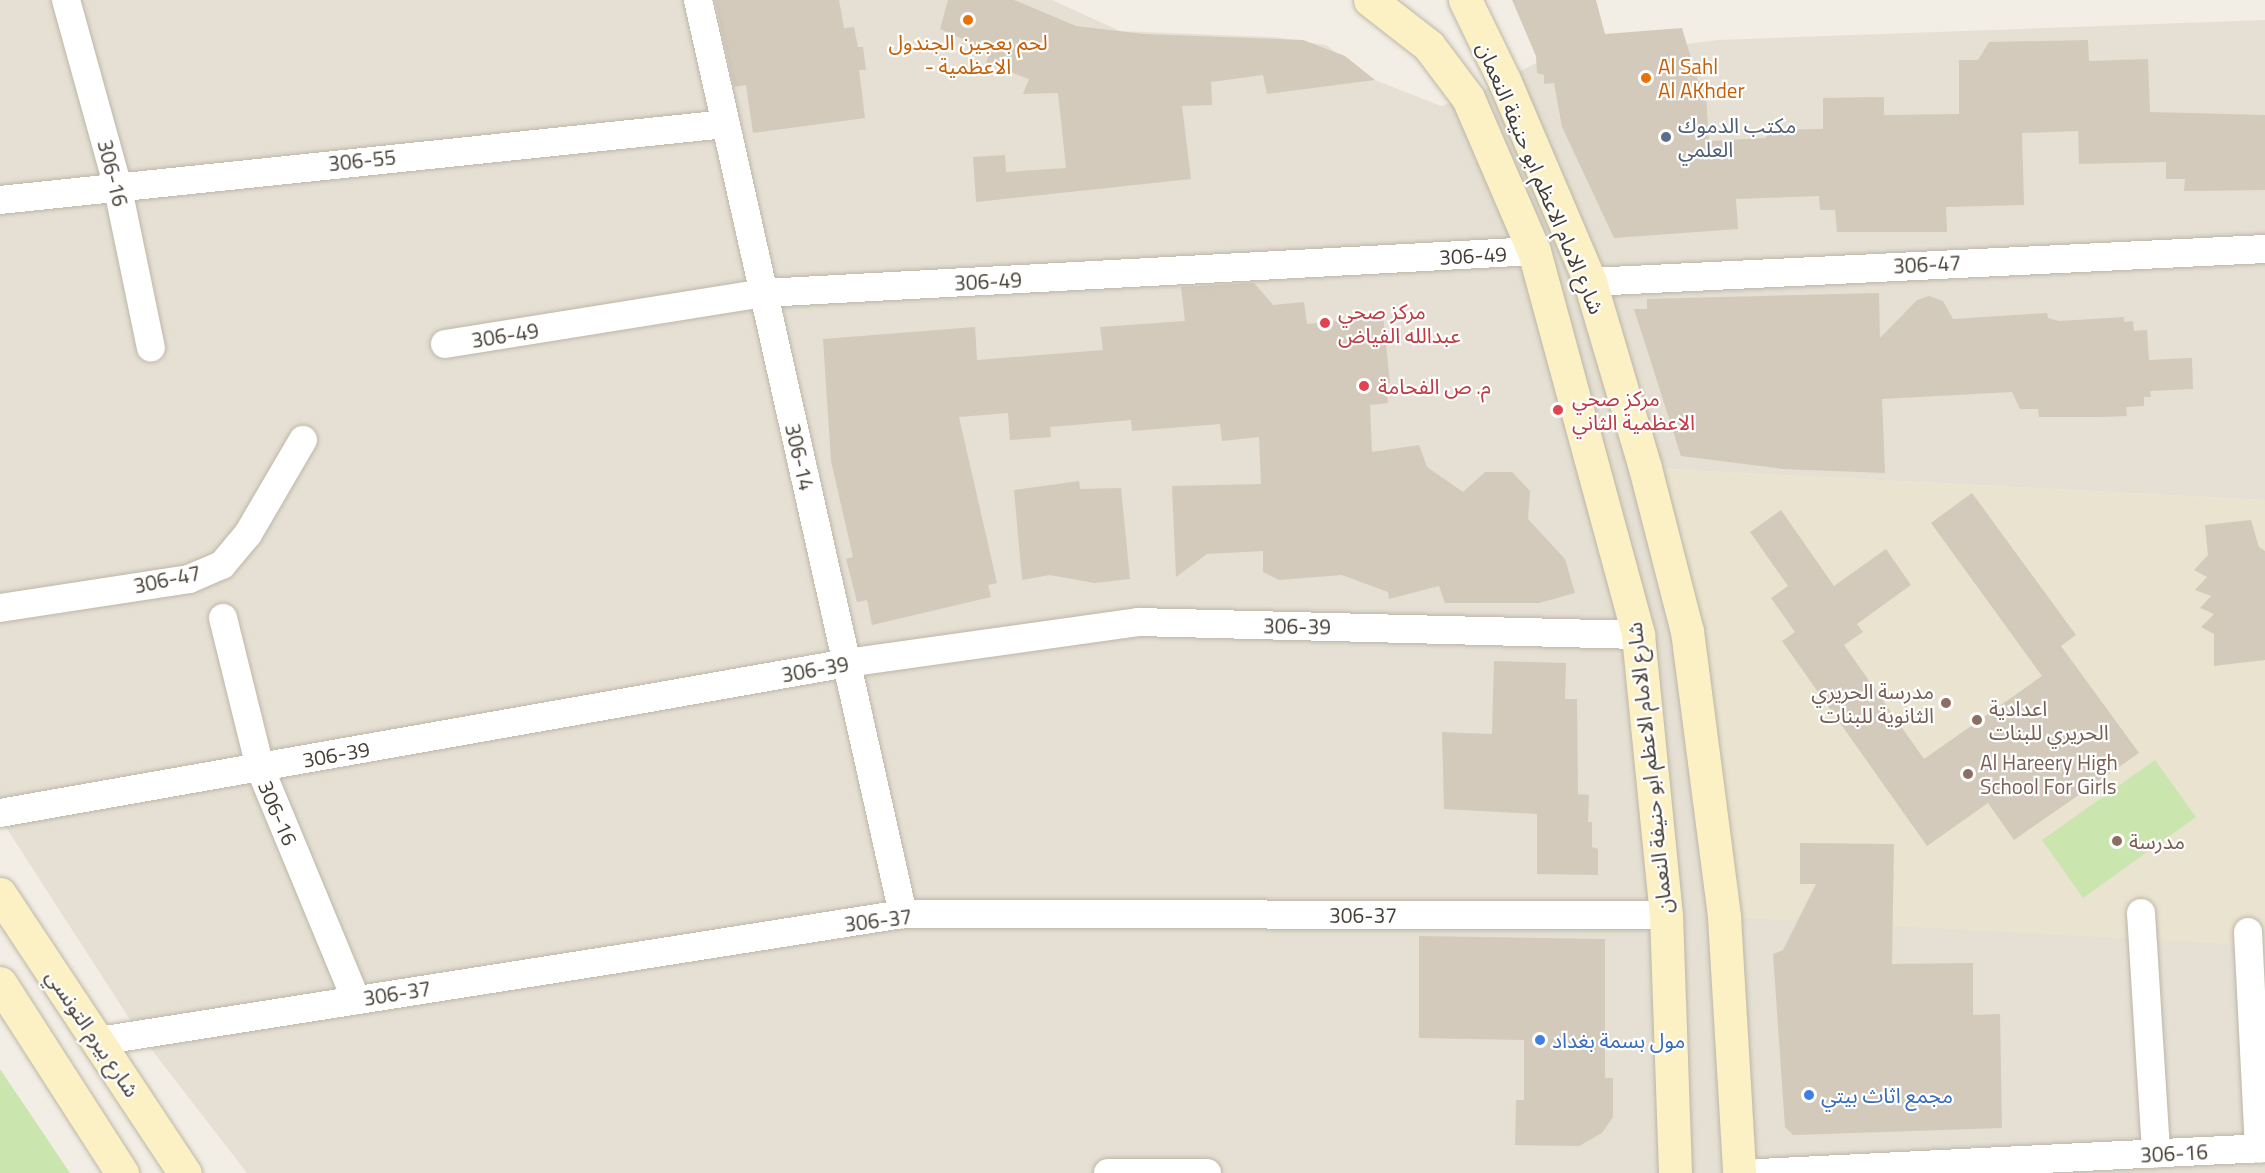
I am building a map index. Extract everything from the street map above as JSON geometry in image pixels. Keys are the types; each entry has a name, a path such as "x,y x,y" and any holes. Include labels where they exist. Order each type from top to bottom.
{"main road":[{"name":"شارع الامام الاعظم ابو حنيفة النعمان","path":"1370,0 1429,46 1468,98 1534,251 1638,635 1666,915 1675,1173"},
{"name":"شارع الامام الاعظم ابو حنيفة النعمان","path":"1465,0 1504,80 1590,282 1645,468 1687,631 1724,917 1739,1173"},
{"name":"شارع بيرم التونسي","path":"0,894 185,1173"},
{"path":"0,983 122,1173"}],"street":[{"name":"306-16","path":"66,0 117,184 151,348"},
{"name":"306-14","path":"698,0 903,914"},
{"name":"306-55","path":"0,200 117,184 725,124"},
{"name":"306-47","path":"1590,282 2265,249"},
{"name":"306-49","path":"445,344 764,293 1534,251"},
{"name":"306-47","path":"0,608 189,579 222,566 248,534 303,440"},
{"name":"306-16","path":"223,618 260,768 356,1000"},
{"name":"306-39","path":"0,813 847,663 1138,622 1638,635"},
{"path":"2141,913 2156,1154"},
{"name":"306-37","path":"99,1041 903,914 1666,915"},
{"path":"2248,932 2262,1148"},
{"name":"306-16","path":"1759,1173 2262,1148"},
{"path":"1108,1173 1207,1173"}],"shaded area":[{"path":"0,0 1052,0 1120,31 1275,37 1326,45 1375,80 1441,106 1468,98 1536,63 1718,40 2265,20 2265,500 1646,468 2238,946 2265,946 2265,1173 247,1173 138,1032 0,818"},
{"name":"Al Hareery High School For Girls","path":"1645,468 2265,500 2265,946 1724,917"}],"green space":[{"path":"2155,760 2196,817 2083,898 2042,840"},
{"path":"0,1069 70,1173 0,1173"}],"building":[{"path":"715,0 839,0 844,28 854,27 858,47 863,47 866,70 859,70 865,118 753,133 746,85 734,87"},
{"path":"948,0 1014,0 1076,26 1144,34 1303,40 1345,56 1375,80 1267,94 1263,75 1211,82 1212,105 1182,106 1191,179 976,202 973,157 1005,155 1006,172 1066,168 1058,93 1023,94 1029,79 986,63 990,51 940,29"},
{"path":"1512,0 1596,0 1605,34 1682,28 1698,81 1705,81 1709,141 1766,138 1766,130 1823,129 1823,98 1884,97 1884,115 1959,114 1959,60 1978,60 1989,42 2088,40 2089,61 2148,59 2150,112 2265,115 2265,190 2184,191 2185,179 2166,179 2166,162 2079,164 2078,131 2022,133 2024,205 1946,207 1947,232 1837,232 1835,210 1820,210 1819,196 1736,199 1738,229 1614,238 1562,127 1554,83 1544,84 1544,75 1537,73 1536,56"},
{"path":"1254,283 1273,305 1304,302 1307,324 1383,316 1390,383 1386,383 1388,403 1370,405 1372,452 1419,445 1427,467 1463,492 1485,472 1512,472 1530,491 1528,519 1565,559 1575,593 1539,603 1445,603 1439,586 1389,599 1388,592 1342,575 1279,580 1263,572 1263,551 1207,554 1176,577 1172,486 1261,484 1259,437 1222,441 1220,424 1132,431 1131,420 1050,427 1051,437 1010,440 1008,413 959,417 997,583 988,585 991,597 872,625 867,600 857,602 846,559 853,557 831,461 823,339 975,327 977,360 1103,350 1100,327 1185,321 1181,287"},
{"path":"1879,293 1880,338 1917,300 1929,296 1943,301 1953,319 2047,313 2048,318 2059,321 2124,317 2124,322 2133,321 2134,331 2147,330 2149,360 2192,358 2193,389 2150,391 2151,397 2144,397 2144,406 2126,407 2127,416 2102,417 2039,417 2038,409 2020,409 2012,392 1882,399 1885,473 1783,469 1681,456 1634,309 1647,309 1647,299"},
{"path":"1079,481 1080,489 1121,488 1130,579 1094,583 1050,575 1022,580 1014,490"},
{"path":"1972,493 2076,635 2061,646 2139,753 2014,840 1988,803 1927,846 1782,641 1795,632 1771,598 1788,586 1750,532 1781,510 1834,586 1886,549 1911,585 1857,624 1863,632 1844,645 1924,759 2042,676 1931,523"},
{"path":"2251,520 2259,547 2265,551 2265,660 2214,666 2214,634 2201,627 2214,614 2200,608 2211,596 2195,590 2207,577 2194,570 2208,555 2205,525"},
{"path":"1494,661 1566,663 1565,699 1577,699 1578,794 1589,795 1588,822 1592,822 1592,847 1598,849 1598,875 1537,874 1537,814 1444,809 1442,732 1492,734"},
{"path":"1800,843 1894,844 1892,964 1973,963 1973,1015 2000,1014 2002,1128 1793,1135 1785,1127 1773,954 1783,950 1816,884 1800,884"},
{"path":"1419,936 1605,939 1605,1078 1613,1078 1613,1117 1602,1133 1579,1146 1515,1145 1516,1100 1524,1100 1524,1040 1419,1038"}],"place":[{"name":"لحم بعجين الجندول - الاعظمية","path":"968,20"},
{"name":"Al Sahl Al AKhder","path":"1646,78"},
{"name":"مكتب الدموك العلمي","path":"1666,137"},
{"name":"مركز صحي عبدالله الفياض","path":"1325,323"},
{"name":"م. ص الفحامة","path":"1364,386"},
{"name":"مركز صحي الاعظمية الثاني","path":"1558,410"},
{"name":"مدرسة الحريري الثانوية للبنات","path":"1946,703"},
{"name":"اعدادية الحريري للبنات","path":"1977,720"},
{"name":"Al Hareery High School For Girls","path":"1968,774"},
{"name":"مدرسة","path":"2117,841"},
{"name":"مول بسمة بغداد","path":"1540,1040"},
{"name":"مجمع اثاث بيتي","path":"1809,1095"}]}
